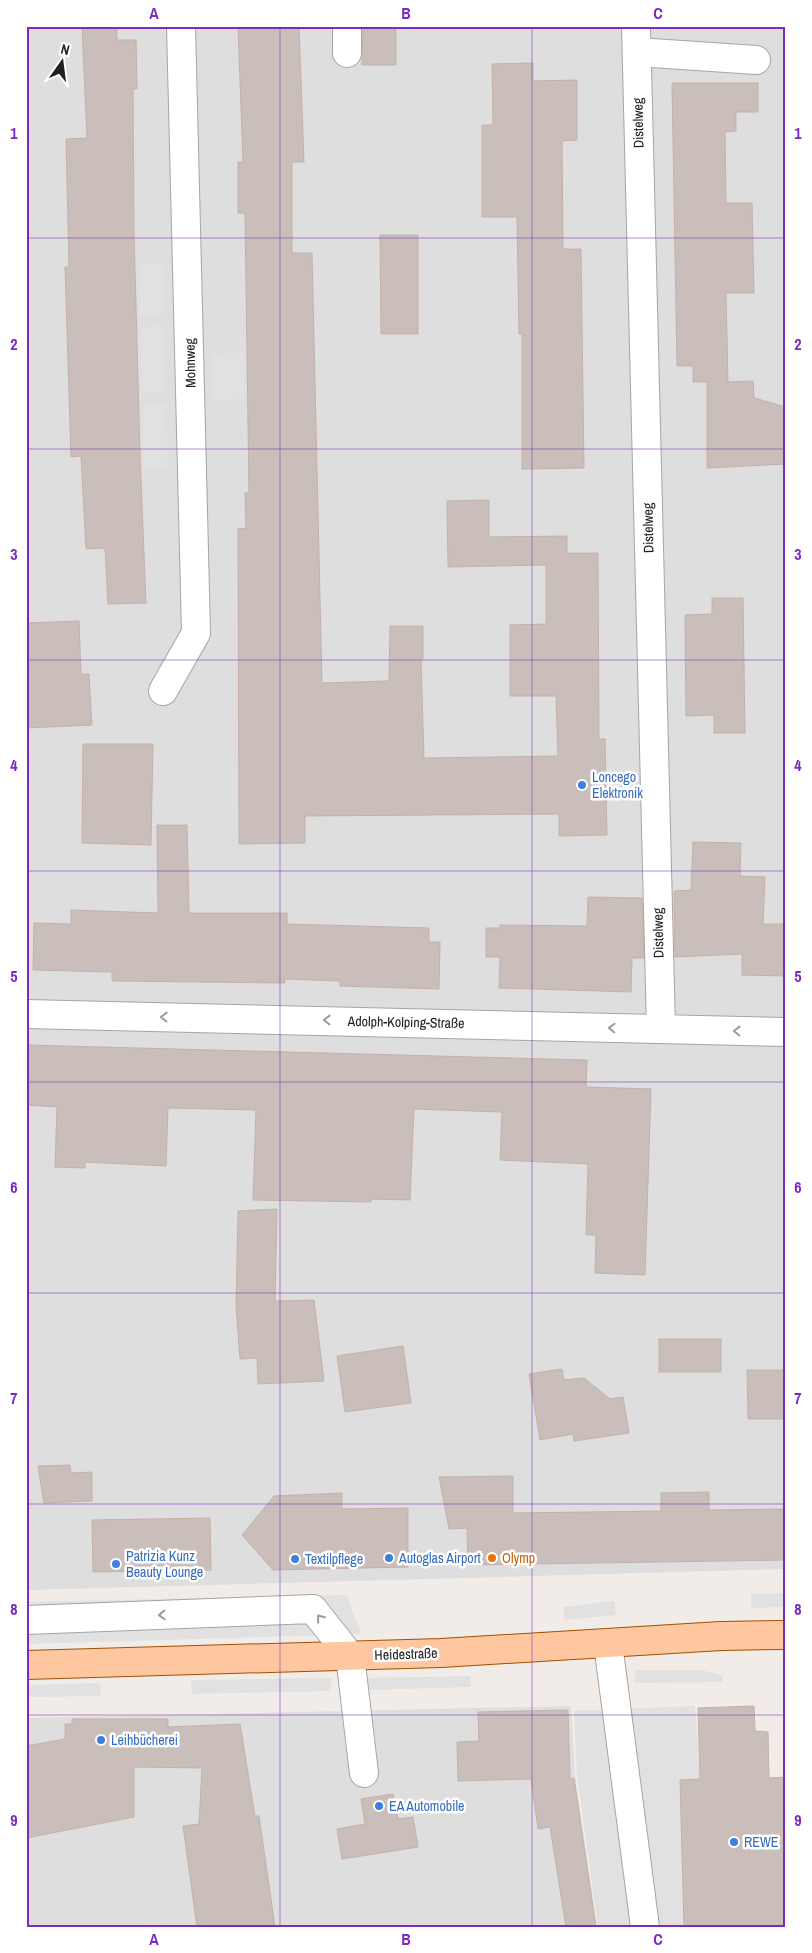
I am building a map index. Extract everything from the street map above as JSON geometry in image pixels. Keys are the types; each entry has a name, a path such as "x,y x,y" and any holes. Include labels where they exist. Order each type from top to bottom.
{"main road":[{"name":"Heidestraße","path":"26,1665 350,1656 608,1644 721,1636 786,1635"}],"street":[{"name":"Mohnweg","path":"163,691 196,633 181,26"},
{"path":"636,39 756,60"},
{"name":"Distelweg","path":"636,39 660,1029"},
{"name":"Adolph-Kolping-Straße","path":"26,1014 786,1032"},
{"path":"26,1620 313,1609 350,1656 364,1773"},
{"path":"608,1644 645,1927"}],"shaded area":[{"path":"26,26 786,26 786,1569 26,1590"},
{"path":"162,263 164,315 140,315 139,264"},
{"path":"164,326 166,392 142,392 141,327"},
{"path":"243,353 244,399 212,400 211,354"},
{"path":"166,404 167,469 144,470 143,405"},
{"path":"786,1593 786,1607 751,1608 751,1594"},
{"path":"347,1595 361,1634 26,1644 26,1602"},
{"path":"614,1601 616,1615 565,1620 563,1607"},
{"path":"635,1670 701,1670 722,1675 722,1682 635,1683"},
{"path":"470,1676 471,1687 364,1690 364,1678"},
{"path":"331,1678 331,1691 192,1694 191,1680"},
{"path":"100,1683 101,1696 26,1697 26,1685"},
{"path":"571,1706 575,1776 597,1927 26,1927 26,1718"},
{"path":"695,1706 700,1779 684,1927 598,1927 577,1775 574,1711"}],"building":[{"path":"82,26 117,26 117,40 136,40 137,89 133,89 134,231 146,603 108,604 105,548 86,549 81,456 71,457 65,267 69,267 66,139 87,138"},
{"path":"238,26 299,26 304,162 292,162 292,253 312,253 322,683 389,681 390,626 423,626 423,659 421,659 424,758 558,756 556,696 510,696 510,625 546,624 546,565 448,567 447,501 489,500 489,537 567,536 567,553 598,553 599,739 605,739 607,835 559,836 559,814 305,816 305,843 239,844 238,529 246,528 245,493 249,493 245,213 238,213 238,162 243,162"},
{"path":"363,26 396,26 396,65 362,65"},
{"path":"533,63 533,81 577,80 577,140 562,141 563,249 581,249 584,468 522,469 522,334 519,334 517,217 482,217 482,125 493,125 492,64"},
{"path":"672,83 758,83 758,112 736,112 736,131 725,132 726,203 752,203 754,293 726,293 728,382 753,381 754,398 786,407 786,464 707,468 707,382 693,382 693,366 677,366"},
{"path":"380,235 418,235 418,334 381,334"},
{"path":"712,598 743,598 745,733 714,733 714,715 686,716 685,615 712,614"},
{"path":"79,621 81,674 89,674 92,725 26,728 26,623"},
{"path":"83,744 153,744 151,845 82,843"},
{"path":"157,825 187,825 189,913 287,913 287,924 429,928 429,942 440,942 439,989 340,986 340,981 285,979 285,983 112,981 112,972 33,970 34,923 71,924 71,910 158,913"},
{"path":"693,842 741,843 740,876 765,877 763,924 786,924 784,976 742,975 742,954 675,957 674,891 691,890"},
{"path":"588,897 642,898 644,958 632,958 631,992 499,988 500,957 486,957 486,928 500,928 500,925 587,926"},
{"path":"26,1045 587,1060 586,1087 651,1089 645,1275 595,1273 596,1235 586,1235 588,1164 500,1160 502,1112 414,1109 410,1200 371,1199 371,1202 253,1200 256,1110 168,1108 166,1166 85,1162 85,1168 55,1167 57,1107 26,1105"},
{"path":"277,1209 275,1301 314,1300 324,1381 258,1384 257,1358 240,1359 236,1306 238,1211"},
{"path":"659,1339 721,1339 721,1372 659,1372"},
{"path":"403,1346 411,1403 345,1412 337,1356"},
{"path":"562,1369 564,1380 584,1378 610,1399 623,1397 629,1433 574,1441 573,1434 540,1440 529,1374"},
{"path":"747,1370 786,1370 786,1419 748,1419"},
{"path":"70,1465 71,1473 92,1472 92,1501 44,1503 38,1466"},
{"path":"513,1476 513,1513 661,1511 661,1493 709,1492 709,1510 786,1509 786,1560 468,1565 467,1528 449,1529 439,1477"},
{"path":"342,1493 342,1509 408,1508 408,1567 273,1570 242,1535 274,1496"},
{"path":"210,1518 211,1570 93,1572 92,1520"},
{"name":"REWE","path":"754,1706 755,1731 768,1732 769,1778 786,1777 786,1927 684,1927 680,1780 700,1779 698,1708"},
{"path":"568,1710 570,1779 574,1778 596,1927 566,1927 550,1827 538,1829 531,1779 458,1781 457,1742 479,1741 478,1712"},
{"path":"72,1719 168,1719 168,1727 240,1724 255,1816 259,1816 275,1927 197,1927 183,1826 199,1824 202,1768 134,1767 134,1817 26,1838 26,1746 65,1739 65,1724 72,1724"},
{"path":"393,1794 398,1819 413,1817 418,1847 342,1859 337,1829 365,1824 361,1799"}],"place":[{"name":"Loncego Elektronik","path":"582,785"},
{"name":"Autoglas Airport","path":"389,1558"},
{"name":"Olymp","path":"492,1558"},
{"name":"Textilpflege","path":"295,1559"},
{"name":"Patrizia Kunz Beauty Lounge","path":"116,1564"},
{"name":"Leihbücherei","path":"101,1740"},
{"name":"EA Automobile","path":"379,1806"},
{"name":"REWE","path":"734,1842"}]}
